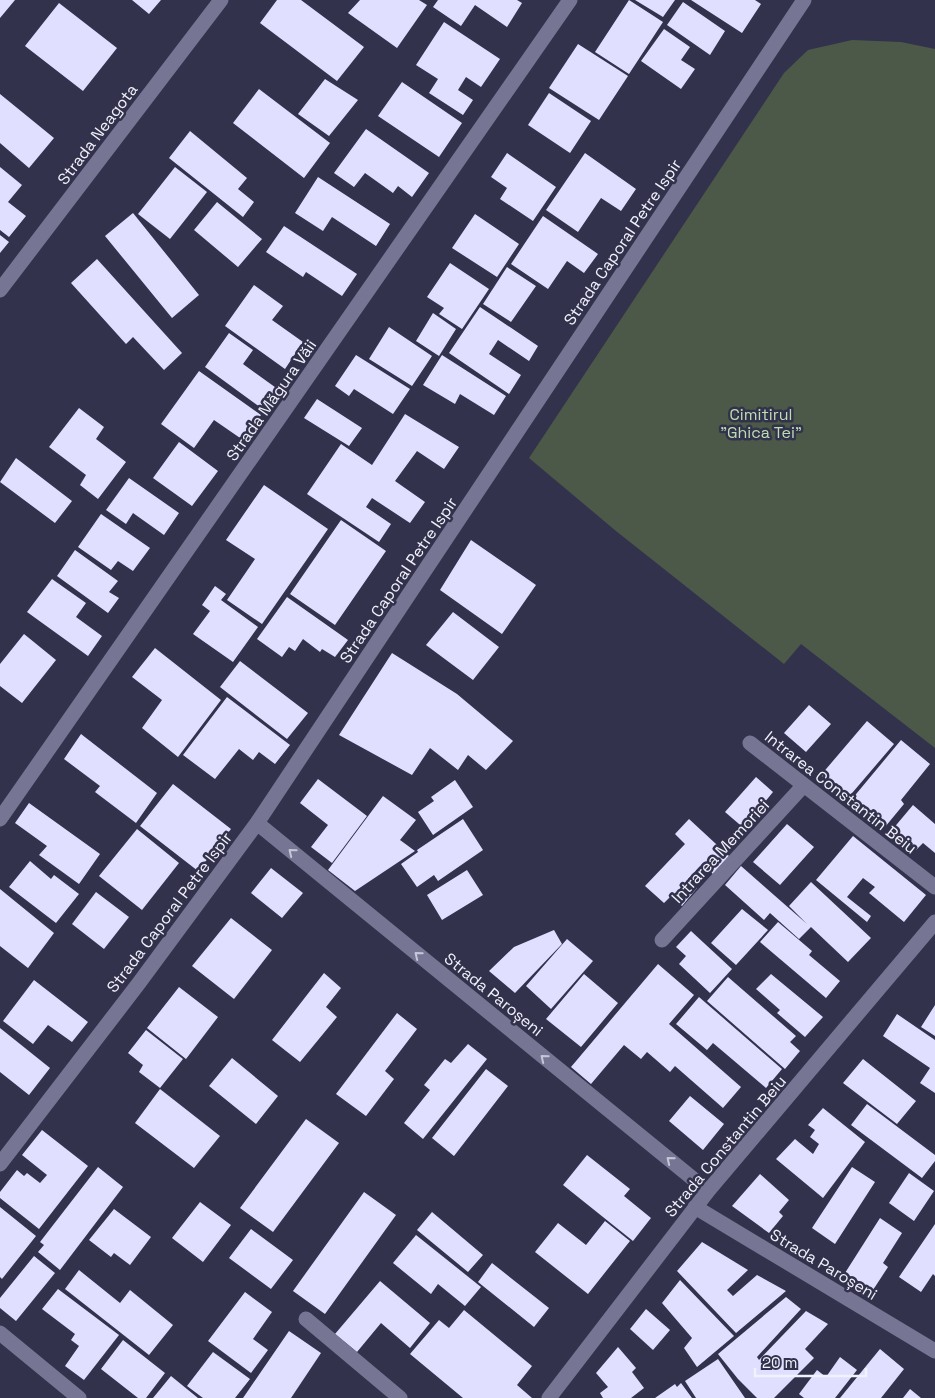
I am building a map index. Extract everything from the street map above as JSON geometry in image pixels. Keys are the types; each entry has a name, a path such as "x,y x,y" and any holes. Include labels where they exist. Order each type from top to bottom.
{"street":[{"name":"Strada Neagota","path":"0,290 221,0"},
{"name":"Strada Măgura Văii","path":"0,819 570,0"},
{"name":"Strada Caporal Petre Ispir","path":"0,1164 257,823 804,0"},
{"name":"Intrarea Constantin Beiu","path":"750,743 935,887"},
{"name":"Intrarea Memoriei","path":"662,940 804,785"},
{"name":"Strada Paroșeni","path":"257,823 708,1191"},
{"name":"Strada Constantin Beiu","path":"549,1398 695,1207 935,922"},
{"name":"Strada Paroșeni","path":"695,1207 935,1351"},
{"path":"306,1319 400,1398"},
{"path":"0,1333 79,1398"}],"green space":[{"name":"Cimitirul \"Ghica Tei\"","path":"852,40 901,42 935,49 935,748 801,644 784,664 616,531 529,458 784,73 808,50"}],"building":[{"path":"0,0 15,0 0,18"},
{"path":"132,0 161,0 149,14"},
{"path":"277,0 301,0 364,47 337,81 260,23"},
{"path":"360,0 419,0 427,5 397,48 348,13"},
{"path":"438,0 517,0 522,3 507,27 475,5 461,26 433,7"},
{"path":"629,0 663,22 629,74 595,52"},
{"path":"635,0 675,0 663,17"},
{"path":"691,0 755,0 761,4 742,33"},
{"path":"683,2 725,31 710,55 667,25"},
{"path":"59,3 117,48 83,91 25,46"},
{"path":"444,22 500,59 481,87 466,77 458,90 473,100 463,115 429,93 438,79 416,65"},
{"path":"664,29 690,47 681,60 695,69 681,89 641,61"},
{"path":"578,44 628,76 599,120 549,88"},
{"path":"325,79 358,100 329,136 298,114"},
{"path":"402,82 462,123 439,157 378,116"},
{"path":"259,89 330,143 304,178 233,123"},
{"path":"549,93 591,121 570,153 528,125"},
{"path":"0,94 54,138 29,168 0,143"},
{"path":"366,129 429,173 412,197 398,186 393,193 365,173 354,187 334,173"},
{"path":"190,131 247,178 238,189 254,202 243,217 169,158"},
{"path":"507,153 556,187 533,221 500,199 507,188 491,177"},
{"path":"585,153 636,189 621,211 601,198 578,232 546,210"},
{"path":"0,167 22,185 8,202 26,216 9,237 0,230"},
{"path":"175,167 207,192 170,239 138,214"},
{"path":"318,177 390,224 376,246 332,217 323,231 295,213"},
{"path":"217,202 262,239 238,267 194,230"},
{"path":"133,213 199,295 172,318 105,236"},
{"path":"475,214 519,244 497,277 452,248"},
{"path":"543,216 598,254 584,273 567,261 548,289 511,264"},
{"path":"284,226 357,274 342,296 306,272 303,277 266,252"},
{"path":"0,235 9,242 0,253"},
{"path":"97,259 182,353 164,370 133,337 126,344 71,283"},
{"path":"450,263 489,289 462,329 439,314 444,308 427,297"},
{"path":"507,267 536,286 511,322 483,304"},
{"path":"254,285 283,306 272,320 303,342 285,369 225,326"},
{"path":"480,307 538,346 529,361 498,340 489,354 521,375 509,394 449,353"},
{"path":"433,313 456,329 439,356 416,341"},
{"path":"389,327 432,356 412,386 369,359"},
{"path":"229,333 253,350 243,364 279,390 264,410 205,367"},
{"path":"356,355 410,389 393,414 354,389 349,396 335,386"},
{"path":"442,355 506,396 494,415 460,394 455,404 423,385"},
{"path":"199,371 261,415 243,440 214,420 194,448 161,424"},
{"path":"317,399 362,428 349,446 304,418"},
{"path":"79,408 104,427 96,439 126,462 98,499 80,485 86,475 49,447"},
{"path":"405,414 459,447 444,469 417,451 395,481 425,502 410,523 372,498 366,507 391,524 379,542 307,494 341,444 372,465"},
{"path":"179,442 218,471 192,506 153,478"},
{"path":"16,458 72,501 55,523 0,482"},
{"path":"129,478 179,513 164,535 133,513 126,524 106,510"},
{"path":"264,485 328,529 262,624 227,600 255,559 226,540"},
{"path":"101,514 150,548 133,571 118,561 111,570 78,547"},
{"path":"341,520 386,551 335,625 290,594"},
{"path":"471,540 536,585 502,634 440,590"},
{"path":"75,550 118,581 109,592 119,598 108,613 57,576"},
{"path":"52,579 86,603 76,617 102,636 88,656 27,612"},
{"path":"215,586 226,594 221,600 258,627 233,662 193,634 210,611 202,605"},
{"path":"287,597 348,640 335,657 322,649 320,652 303,639 295,651 289,647 282,657 257,639"},
{"path":"453,612 499,647 473,680 426,645"},
{"path":"24,634 56,660 22,703 0,686 0,664"},
{"path":"155,648 221,700 178,757 142,728 162,700 132,677"},
{"path":"392,653 457,694 513,741 486,770 468,755 458,770 430,748 412,775 339,735"},
{"path":"240,661 308,713 287,739 220,687"},
{"path":"227,697 290,745 275,764 259,752 253,760 239,749 215,779 183,755"},
{"path":"809,705 831,724 806,752 784,733"},
{"path":"867,721 894,744 847,799 821,775"},
{"path":"81,734 157,793 136,823 95,792 100,786 64,759"},
{"path":"901,740 930,764 901,800 904,804 885,827 852,799"},
{"path":"756,777 773,792 764,803 767,805 746,830 725,812"},
{"path":"318,779 367,816 332,863 311,847 328,825 300,803"},
{"path":"455,780 473,807 433,835 418,812 434,801 431,797"},
{"path":"173,784 231,829 198,871 140,826"},
{"path":"383,796 416,820 400,840 415,851 355,891 328,870"},
{"path":"29,803 100,854 79,884 39,855 47,846 15,823"},
{"path":"913,805 935,824 935,853 923,843 916,850 892,830"},
{"path":"463,819 483,850 438,881 434,875 417,887 401,864 418,852 417,850"},
{"path":"689,819 729,856 713,874 702,864 688,879 697,888 682,906 671,896 664,903 645,886 685,844 675,834"},
{"path":"787,824 814,847 780,885 753,862"},
{"path":"137,829 179,863 142,910 99,876"},
{"path":"853,836 926,895 904,922 869,893 875,887 863,878 847,897 871,916 867,922 816,880"},
{"path":"30,861 51,879 54,875 79,894 56,923 9,887"},
{"path":"741,866 807,924 789,906 811,882 871,938 848,962 811,927 799,939 770,913 764,920 725,885"},
{"path":"271,868 303,893 282,918 251,893"},
{"path":"467,870 483,895 442,920 427,895"},
{"path":"0,889 54,933 28,968 0,946"},
{"path":"96,892 129,917 104,949 72,924"},
{"path":"742,909 768,930 736,965 711,943"},
{"path":"231,918 272,950 234,999 192,966"},
{"path":"778,922 812,951 809,955 840,981 826,998 760,942"},
{"path":"554,930 562,944 515,993 489,971 514,947"},
{"path":"691,931 732,969 710,993 679,964 686,956 676,947"},
{"path":"567,939 593,961 551,1009 526,986"},
{"path":"658,964 694,995 669,1024 741,1087 723,1108 675,1066 670,1072 647,1052 641,1059 624,1045 591,1084 571,1067"},
{"path":"324,973 341,988 326,1007 337,1017 300,1062 272,1040"},
{"path":"584,974 618,1003 581,1047 546,1019"},
{"path":"771,974 823,1017 805,1037 777,1013 780,1010 756,989"},
{"path":"728,977 796,1036 790,1042 800,1051 785,1069 707,1001"},
{"path":"34,980 88,1022 72,1042 48,1025 33,1044 3,1021"},
{"path":"179,987 218,1017 186,1059 147,1028"},
{"path":"699,997 782,1069 766,1088 713,1043 707,1050 676,1024"},
{"path":"935,1005 935,1036 921,1027"},
{"path":"397,1013 417,1029 385,1071 394,1079 366,1116 336,1094"},
{"path":"897,1014 935,1040 935,1093 920,1083 930,1068 883,1036"},
{"path":"0,1028 50,1068 29,1095 0,1072"},
{"path":"146,1030 183,1059 160,1088 139,1072 143,1065 128,1053"},
{"path":"468,1044 487,1059 423,1139 404,1123 430,1090 424,1085 445,1059 451,1063"},
{"path":"232,1058 278,1096 256,1124 209,1086"},
{"path":"863,1059 916,1101 897,1124 843,1083"},
{"path":"486,1069 508,1086 454,1156 432,1138"},
{"path":"160,1089 220,1136 194,1168 135,1123"},
{"path":"690,1096 724,1124 703,1150 669,1121"},
{"path":"867,1104 935,1155 935,1161 922,1178 851,1125"},
{"path":"823,1108 865,1142 823,1198 776,1159 795,1139 813,1154 819,1144 810,1137 815,1130 808,1125"},
{"path":"306,1119 339,1143 273,1232 240,1208"},
{"path":"42,1130 88,1166 39,1229 0,1198 0,1192 17,1170 24,1176 27,1173 40,1183 47,1175 22,1155"},
{"path":"587,1155 630,1189 624,1196 651,1218 633,1241 563,1185"},
{"path":"98,1167 123,1187 60,1270 38,1252 44,1245 40,1242"},
{"path":"852,1167 875,1182 835,1244 812,1228"},
{"path":"909,1173 934,1191 914,1221 889,1203"},
{"path":"760,1174 789,1200 779,1212 783,1216 769,1233 732,1206"},
{"path":"364,1192 396,1215 325,1314 293,1291"},
{"path":"200,1202 231,1225 203,1262 172,1238"},
{"path":"0,1207 36,1236 2,1279 0,1277"},
{"path":"114,1209 151,1237 130,1265 114,1253 111,1257 89,1240"},
{"path":"432,1212 483,1255 468,1272 417,1230"},
{"path":"880,1218 902,1233 883,1263 888,1267 873,1290 845,1273"},
{"path":"605,1221 630,1241 588,1294 535,1252 558,1223 586,1245"},
{"path":"935,1224 935,1276 933,1274 921,1292 899,1277"},
{"path":"251,1229 293,1260 271,1289 229,1258"},
{"path":"416,1235 481,1287 465,1306 438,1284 431,1294 393,1263"},
{"path":"702,1242 748,1270 727,1290 733,1296 757,1275 786,1291 736,1333 677,1271"},
{"path":"34,1256 55,1273 16,1321 0,1308 0,1298"},
{"path":"492,1263 549,1308 534,1327 478,1282"},
{"path":"79,1270 120,1303 130,1290 173,1325 149,1355 65,1289"},
{"path":"680,1280 734,1336 697,1367 684,1348 692,1338 662,1303"},
{"path":"380,1281 430,1323 410,1348 381,1323 357,1352 335,1334"},
{"path":"58,1289 119,1335 84,1380 65,1366 79,1346 71,1340 75,1334 42,1309"},
{"path":"245,1292 272,1312 253,1339 268,1350 251,1373 208,1341"},
{"path":"786,1297 801,1309 757,1357 759,1360 806,1311 828,1324 805,1349 814,1358 774,1398 757,1398 738,1379 718,1354"},
{"path":"646,1309 670,1330 653,1350 630,1329"},
{"path":"464,1310 532,1366 517,1385 532,1398 463,1398 410,1354 439,1320 449,1328"},
{"path":"289,1331 321,1353 291,1398 243,1398"},
{"path":"123,1340 165,1373 146,1398 138,1398 101,1369"},
{"path":"618,1347 636,1368 632,1372 644,1388 631,1398 603,1398 600,1393 608,1387 596,1373"},
{"path":"880,1349 904,1369 881,1398 840,1398"},
{"path":"213,1352 250,1379 235,1398 203,1398 187,1386"},
{"path":"840,1357 857,1370 835,1398 804,1398 799,1394 817,1370 826,1377"},
{"path":"718,1359 745,1398 696,1398 685,1381"},
{"path":"171,1376 198,1398 153,1398"},
{"path":"681,1383 692,1398 655,1398 675,1384 677,1387"},
{"path":"910,1389 921,1398 903,1398"}]}
